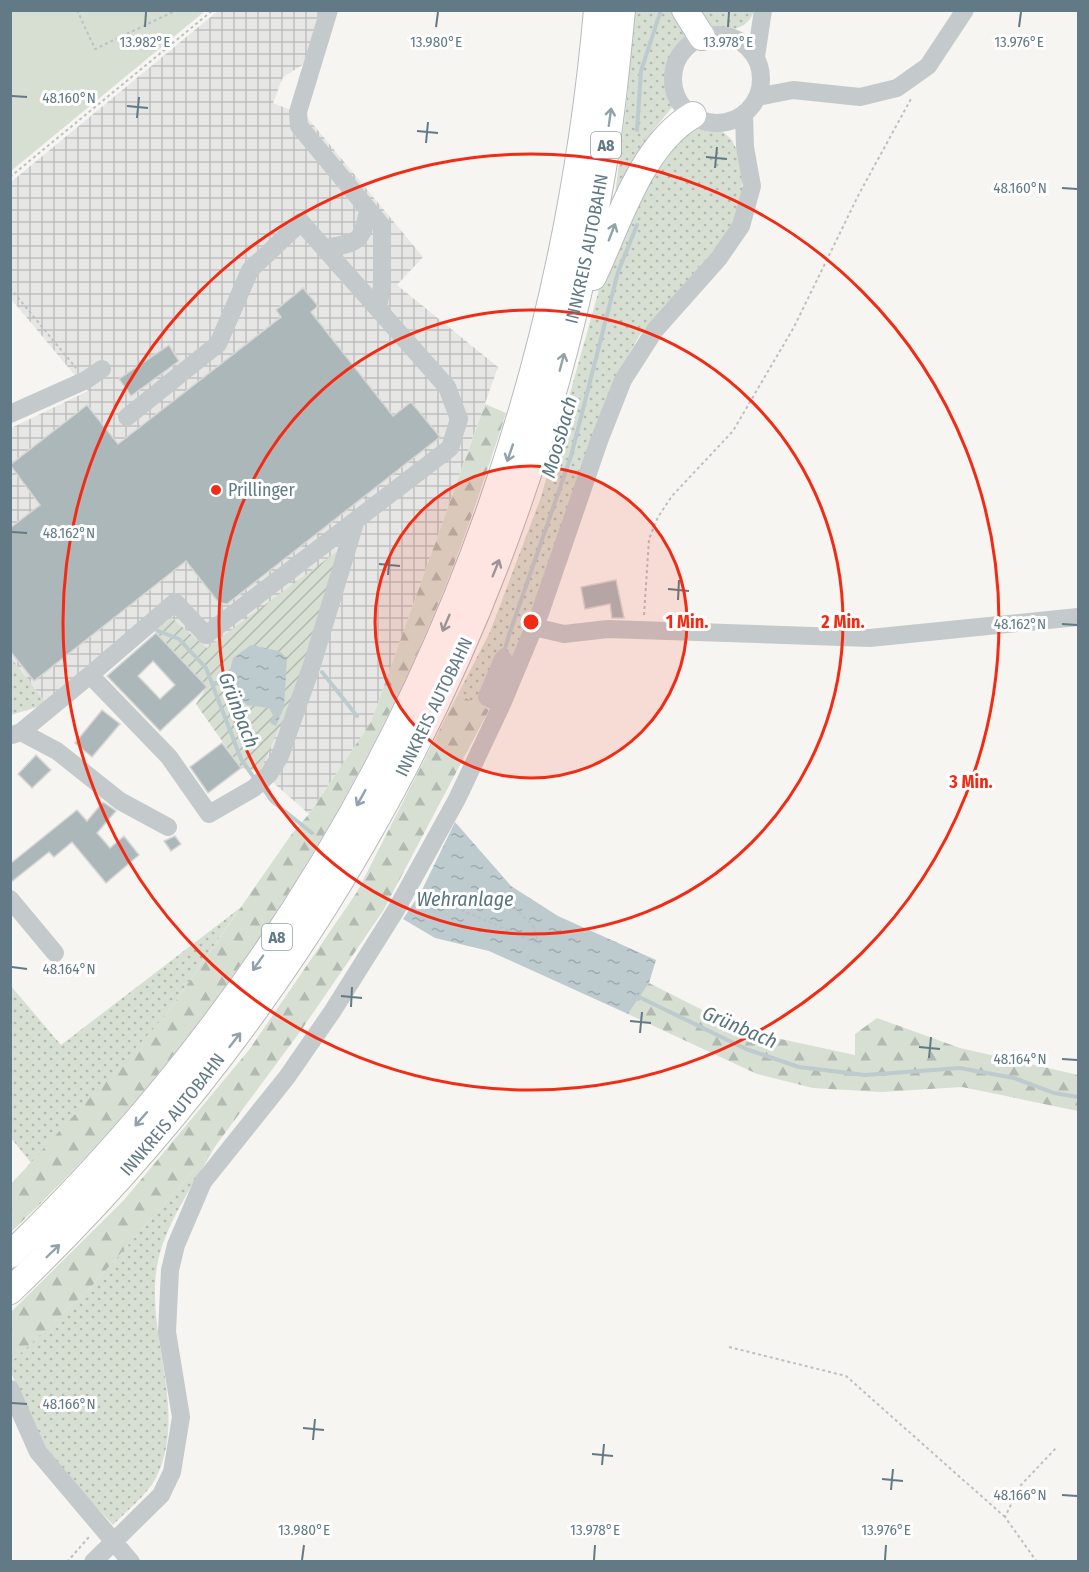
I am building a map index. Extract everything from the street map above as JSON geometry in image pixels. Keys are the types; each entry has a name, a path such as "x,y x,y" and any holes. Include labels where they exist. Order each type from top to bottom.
{"highway":[{"name":"INNKREIS AUTOBAHN","path":"10,1255 141,1119 226,1010 299,905 362,797 404,715 476,553 519,426 562,254 590,87 597,10"},
{"name":"INNKREIS AUTOBAHN","path":"10,1291 65,1239 160,1135 244,1028 320,917 385,808 461,654 500,558 529,475 572,324 599,191 622,10"},
{"path":"685,10 702,37"},
{"path":"572,324 630,193 670,133 693,115"}],"street":[{"path":"329,10 298,112 299,126 382,226 382,285 378,308"},
{"path":"758,97 794,90 860,97 897,88 928,66 965,10"},
{"path":"734,38 762,14"},
{"path":"720,123 744,114 758,97 762,14"},
{"path":"745,147 720,123 693,115 679,100 673,76 682,52 702,37 717,35 734,38 746,45 770,78 794,90"},
{"path":"93,1562 110,1535 161,1495 172,1472 181,1417 167,1332 170,1270 176,1245 203,1182 287,1077 365,962 410,886 457,799 502,704 534,627 606,420 623,380 655,330 719,258 741,226 752,186 745,147 744,114"},
{"path":"324,248 355,243 364,233 368,210"},
{"path":"127,417 218,344 250,270 301,222 447,387 459,419 450,448 206,635 175,602 90,675 16,734 57,751 120,801 168,827"},
{"path":"10,414 86,380 102,369"},
{"path":"90,675 169,757 209,814 254,788 269,774 280,756 308,675 355,522"},
{"path":"534,627 564,634 608,629 870,638 1078,617"},
{"path":"502,704 487,697 503,659"},
{"path":"10,899 56,953"},
{"path":"10,1389 38,1452 131,1562"}],"path":[{"path":"77,10 95,49 177,10"},
{"path":"10,177 213,10"},
{"path":"643,630 649,539 658,517 672,496 733,431 794,327 860,194 915,93 912,79"},
{"path":"10,288 86,380"},
{"path":"410,886 539,944 533,926 515,909 509,896"},
{"path":"729,1347 846,1376 1005,1517 1038,1562"},
{"path":"1005,1517 1020,1486 1057,1447"},
{"path":"67,1562 94,1528 110,1535"}],"shaded area":[{"path":"219,10 322,11 306,63 283,77 273,103 306,116 423,257 397,285 498,367 371,722 309,814 252,764 229,667 172,618 87,682 47,704 11,658 11,428 88,391 11,299 11,182"}],"green space":[{"path":"11,10 205,10 205,11 11,171"},
{"path":"633,11 680,11 691,35 676,51 669,67 668,84 674,105 654,129 644,155 622,196 615,195 627,99"},
{"path":"693,11 754,11 742,26 725,29 707,24"},
{"path":"690,123 716,126 732,140 742,161 742,194 733,228 639,336 615,379 520,645 489,710 458,694 490,632 541,497 600,286 630,204 668,157 674,134"},
{"path":"485,404 506,413 445,587 407,676 363,764 315,850 262,933 205,1014 144,1091 79,1164 11,1232 11,1184 166,1015 291,835 309,814 371,722"},
{"path":"339,550 292,699 260,771 241,768 196,704 207,687 154,631 172,618 207,648"},
{"path":"11,658 47,704 11,715"},
{"path":"458,694 489,710 383,911 302,1029 214,1148 90,1288 11,1362 11,1312 124,1200 249,1050 357,892"},
{"path":"240,908 166,1015 32,1164 11,1138 10,985 61,1045"},
{"path":"649,983 744,1031 855,1055 855,1034 877,1018 960,1048 1078,1075 1078,1111 962,1087 881,1092 813,1088 757,1074 628,1014"},
{"path":"214,1148 173,1220 157,1266 156,1320 168,1400 165,1452 152,1484 113,1525 42,1449 11,1372 11,1362 90,1288"}],"water":[{"path":"251,645 279,651 287,658 284,707 276,726 270,723 273,715 269,708 247,705 226,687 233,658"},
{"name":"Wehranlage","path":"455,822 511,886 558,916 656,960 649,983 628,1014 489,951 435,938 403,919 421,892"}],"building":[{"name":"Prillinger","path":"303,288 318,306 311,312 393,416 411,402 440,437 227,604 219,603 186,561 34,681 10,651 10,528 40,505 10,465 87,405 118,444 281,317 276,310"},
{"path":"169,345 179,361 131,396 119,379"},
{"path":"616,580 624,618 612,618 610,604 585,609 581,587"},
{"path":"156,633 207,687 160,731 107,676","holes":["153,661 175,685 160,699 138,676"]},
{"path":"102,710 120,724 92,757 75,743"},
{"path":"222,743 241,768 208,793 190,767"},
{"path":"36,755 51,770 32,788 18,774"},
{"path":"103,802 116,811 97,833 110,848 124,836 139,855 106,883 72,842 54,857 49,852 10,883 10,864 77,810 87,821"},
{"path":"175,836 181,844 171,851 164,841"}],"waterway":[{"name":"Moosbach","path":"637,130 641,71 661,10"},
{"name":"Moosbach","path":"500,652 505,649 571,456 618,272 637,225"},
{"name":"Grünbach","path":"158,631 179,639 206,668 241,759 255,779"},
{"path":"322,672 357,716"},
{"path":"213,683 226,684"},
{"name":"Grünbach","path":"262,787 272,801 312,833"},
{"name":"Grünbach","path":"637,996 746,1049 799,1067 865,1075 960,1068 1014,1078 1054,1093 1078,1097"}],"place":[{"name":"Prillinger","path":"216,490"}]}
